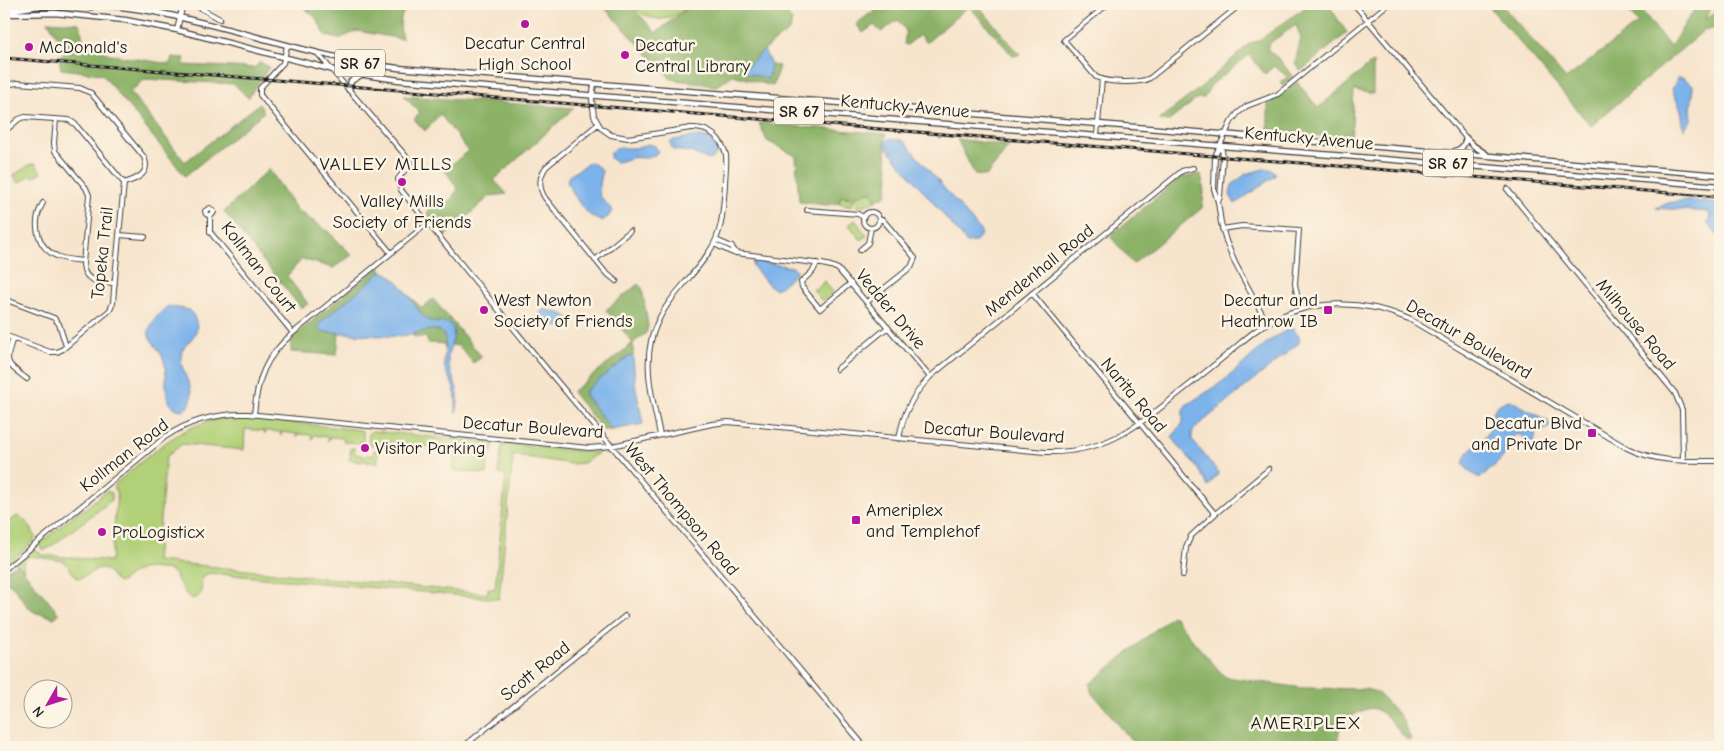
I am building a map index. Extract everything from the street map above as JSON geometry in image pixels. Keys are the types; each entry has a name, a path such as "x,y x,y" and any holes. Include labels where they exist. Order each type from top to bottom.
{"main road":[{"path":"6,14 18,4"},
{"path":"4,9 18,4"},
{"name":"Kentucky Avenue","path":"6,14 31,6 91,7 96,4 156,12 318,54 355,62 398,68 1720,175"},
{"name":"Kentucky Avenue","path":"6,14 50,13 125,20 177,30 331,69 361,75 415,81 1720,186"},
{"path":"349,90 351,81 361,75"},
{"path":"1451,152 1461,149 1465,144 1466,138"},
{"path":"1466,138 1488,155"}],"street":[{"path":"177,30 183,4"},
{"path":"193,4 220,19"},
{"path":"1108,4 1064,40 1093,74 1102,79 1133,82 1147,79 1241,4"},
{"path":"1354,4 1466,138"},
{"path":"1267,323 1232,258 1222,230 1214,189 1215,156 1231,122 1238,113 1247,106 1278,94 1388,4"},
{"path":"287,46 281,66 260,88 259,92 265,102 391,254"},
{"name":"West Thompson Road","path":"318,54 410,162 398,182 401,190 612,446 865,747"},
{"path":"1097,135 1102,79"},
{"name":"Topeka Trail","path":"4,87 18,83 87,90 94,95 144,156 146,164 143,174 136,180 124,183 115,283 110,309 66,346 56,352 50,352 13,338"},
{"path":"594,84 593,112 598,124 608,133 622,138 693,128 708,131 718,138 724,148 726,159 722,216 715,242 668,302 660,315 652,338 649,354 649,375 660,435"},
{"path":"4,132 23,118 69,120 75,124 124,183"},
{"path":"56,119 55,151 86,188 89,195 83,261 85,273 90,279 115,283"},
{"path":"598,124 546,167 541,176 540,187 544,198 609,276 616,280"},
{"path":"1218,202 1223,156 1221,145"},
{"name":"Mendenhall Road","path":"899,439 903,418 910,402 920,387 930,377 1182,171 1193,168"},
{"name":"Milhouse Road","path":"1507,189 1677,395 1682,410 1683,461"},
{"path":"43,203 38,214 37,224 38,235 43,245 58,257 83,261"},
{"path":"806,210 858,214 863,217"},
{"path":"863,217 867,213 874,212 878,215 880,220 883,220 915,258 911,267 867,302"},
{"name":"Kollman Court","path":"210,216 210,231 293,333"},
{"path":"863,217 864,224 870,228 876,227 880,220"},
{"path":"254,415 257,391 263,371 274,351 293,333 428,223"},
{"path":"1222,230 1242,226 1299,230 1295,278 1300,310"},
{"path":"860,250 868,243 870,228"},
{"path":"595,260 630,231"},
{"path":"119,235 145,237"},
{"name":"Vedder Drive","path":"715,242 732,247 736,252 818,263 838,269 930,377"},
{"path":"818,263 813,271 801,282 802,287 820,309 851,283"},
{"name":"Narita Road","path":"1032,293 1215,514"},
{"path":"4,299 54,318 60,326 66,346"},
{"name":"Decatur Boulevard","path":"254,415 579,447 612,446 712,424 732,422 899,439 1058,452 1084,449 1105,443 1125,434 1141,424 1267,323 1300,310 1320,305 1346,304 1368,306 1395,313 1416,322 1630,450 1655,459 1683,461"},
{"path":"837,369 888,327"},
{"path":"4,335 13,338 7,355 8,362 12,368 27,379"},
{"name":"Kollman Road","path":"4,570 171,433 191,423 211,417 234,414 254,415"},
{"path":"1683,461 1720,461"},
{"path":"1183,575 1186,546 1193,534 1270,469"},
{"name":"Scott Road","path":"463,747 625,616"}],"green space":[{"path":"300,4 408,4 400,21 402,39 357,31 339,39 326,36 316,18"},
{"path":"603,4 630,4 656,33 692,4 779,4 792,20 790,30 764,50 742,71 768,78 771,65 779,66 773,86 733,75 716,86 671,79"},
{"path":"631,4 684,4 686,7 672,17 658,19 644,15"},
{"path":"883,4 977,4 1020,55 1013,56 969,6 926,43 920,35 907,45 904,44 906,31 898,20 881,32 874,25 863,33 856,24"},
{"path":"1310,4 1328,4 1347,33 1301,71 1295,63 1301,38 1296,25 1271,42 1267,49 1280,60 1293,77 1284,86 1280,82 1288,77 1274,66 1265,74 1249,55 1211,85 1204,98 1198,98 1169,121 1159,120 1205,84 1250,43 1258,41"},
{"path":"1487,4 1501,4 1566,79 1638,23 1623,4 1637,4 1670,47 1698,4 1713,4 1705,20 1720,9 1720,25 1703,31 1591,126"},
{"path":"48,21 79,23 84,43 112,55 170,64 172,57 185,58 183,65 254,68 260,62 269,67 248,98 234,84 145,79 130,92 185,162 259,104 264,112 185,176 102,74 61,69 59,57 66,52"},
{"path":"1373,62 1373,94 1354,90 1351,140 1268,129 1268,103 1297,82 1318,108"},
{"path":"404,96 574,108 494,180 507,194 490,196 444,237 427,216 431,202 441,196 443,198 440,201 445,208 458,189 445,170 468,151 440,114 425,131 414,119 420,113"},
{"path":"759,123 886,134 885,142 889,178 886,195 876,201 872,191 854,197 841,196 839,203 826,205 799,202 796,156 767,141"},
{"path":"957,139 1009,146 986,176 975,175"},
{"path":"31,164 36,164 41,173 33,177 31,175 18,183 14,175"},
{"path":"269,169 297,210 329,232 352,255 333,268 302,259 287,276 308,304 301,308 224,212"},
{"path":"1201,174 1204,192 1202,208 1133,264 1110,236 1180,178"},
{"path":"872,191 876,201 858,207 854,197"},
{"path":"841,196 854,199 852,206 839,203"},
{"path":"855,220 867,236 861,240 849,225"},
{"path":"380,266 382,271 320,323 323,332 339,333 337,355 291,352 291,338"},
{"path":"824,281 833,292 822,301 813,290 815,288 817,290"},
{"path":"638,284 642,288 648,326 646,333 633,343 606,310"},
{"path":"405,292 422,308 433,299 482,357 473,363 459,346 450,345 453,338 442,322 435,322 424,318"},
{"path":"432,329 439,331 445,336 447,342 445,348 444,344 428,343 426,337 411,335"},
{"path":"633,343 633,356 628,357 585,391 585,395 612,430 603,430 572,392"},
{"path":"238,417 361,430 363,432 363,441 360,443 344,442 343,438 330,437 328,441 327,437 314,435 312,439 312,435 298,434 297,438 296,434 282,432 281,436 280,432 266,431 265,434 264,431 245,429 244,450 182,444 166,457 156,561 488,594 488,588 495,589 506,476 500,475 498,472 502,446 508,444 600,452 583,463 572,464 513,455 499,599 209,573 202,577 201,593 196,598 192,598 184,591 174,574 166,569 142,569 118,583 102,568 77,578 64,561 30,556 24,562 24,571 17,563 34,549 42,555 111,561 117,495 114,487 115,484 157,449 186,430 202,423"},
{"path":"372,431 487,442 493,445 493,450 488,458 487,474 452,470 455,449 451,449 449,453 449,449 435,447 434,451 433,447 419,446 418,450 417,446 403,444 402,448 401,444 387,443 386,446 370,445 368,442 369,433"},
{"path":"351,448 354,448 355,454 364,457 367,455 373,456 374,450 379,451 378,458 376,459 378,463 364,460 362,462 349,460"},
{"path":"106,491 112,493 112,500 49,548 44,550 41,548 39,544"},
{"path":"17,516 29,525 35,539 4,566 4,521 10,521"},
{"path":"17,563 59,614 54,618 31,610 16,590 4,580 4,573"},
{"path":"1173,615 1225,677 1302,688 1365,689 1377,692 1401,717 1411,739 1408,741 1386,716 1371,708 1350,717 1342,724 1339,734 1341,747 1137,747 1091,691 1090,684"}],"water":[{"path":"764,50 771,65 768,79 742,71"},
{"path":"1677,78 1683,78 1693,85 1692,119 1684,129 1681,110 1672,90"},
{"path":"697,136 706,138 713,143 717,152 713,158 709,160 690,152 673,150 670,142"},
{"path":"888,139 905,142 978,228 981,232 975,242 967,243 888,149 885,142"},
{"path":"648,144 655,146 658,151 652,156 631,158 619,162 615,162 610,158 612,150 636,148"},
{"path":"590,162 602,170 600,196 612,210 609,216 602,221 585,211 567,181 569,176"},
{"path":"1270,169 1275,172 1275,176 1235,204 1230,195 1232,185 1246,174"},
{"path":"1687,200 1720,204 1720,238 1707,223 1710,217 1709,212 1656,208 1668,203"},
{"path":"756,261 792,267 796,269 795,274 780,287 774,289 753,266 753,263"},
{"path":"382,271 395,279 426,319 449,324 453,328 454,336 448,358 449,368 458,395 456,414 455,393 444,362 446,342 439,330 390,336 323,332 319,328 320,323"},
{"path":"168,306 190,310 197,327 182,353 182,367 191,394 189,406 183,410 176,408 168,399 164,360 149,336 152,324"},
{"path":"545,309 566,316 573,325 564,327 542,325 538,327 536,319"},
{"path":"1292,328 1299,336 1299,343 1195,428 1192,433 1192,440 1219,473 1208,487 1197,467 1172,437 1183,423 1183,410 1186,405 1229,377 1268,342"},
{"path":"633,356 635,383 643,424 612,430 585,395 585,391 628,357"},
{"path":"1510,400 1548,421 1550,427 1536,433 1534,442 1527,446 1523,436 1517,434 1514,436 1500,460 1482,477 1477,477 1464,466 1465,456 1488,433 1496,407"}],"railway":[{"path":"4,58 1720,197"}],"place":[{"name":"Decatur Central High School","path":"525,24"},
{"name":"McDonald's","path":"29,47"},
{"name":"Decatur Central Library","path":"625,55"},
{"name":"Valley Mills Society of Friends","path":"402,182"},
{"name":"West Newton Society of Friends","path":"484,310"},
{"name":"Decatur and Heathrow IB","path":"1328,310"},
{"name":"Decatur Blvd and Private Dr","path":"1592,433"},
{"name":"Visitor Parking","path":"365,448"},
{"name":"Ameriplex and Templehof","path":"856,520"},
{"name":"ProLogisticx","path":"102,532"}],"district":[{"name":"VALLEY MILLS","path":"386,163"},
{"name":"AMERIPLEX","path":"1306,722"}]}
